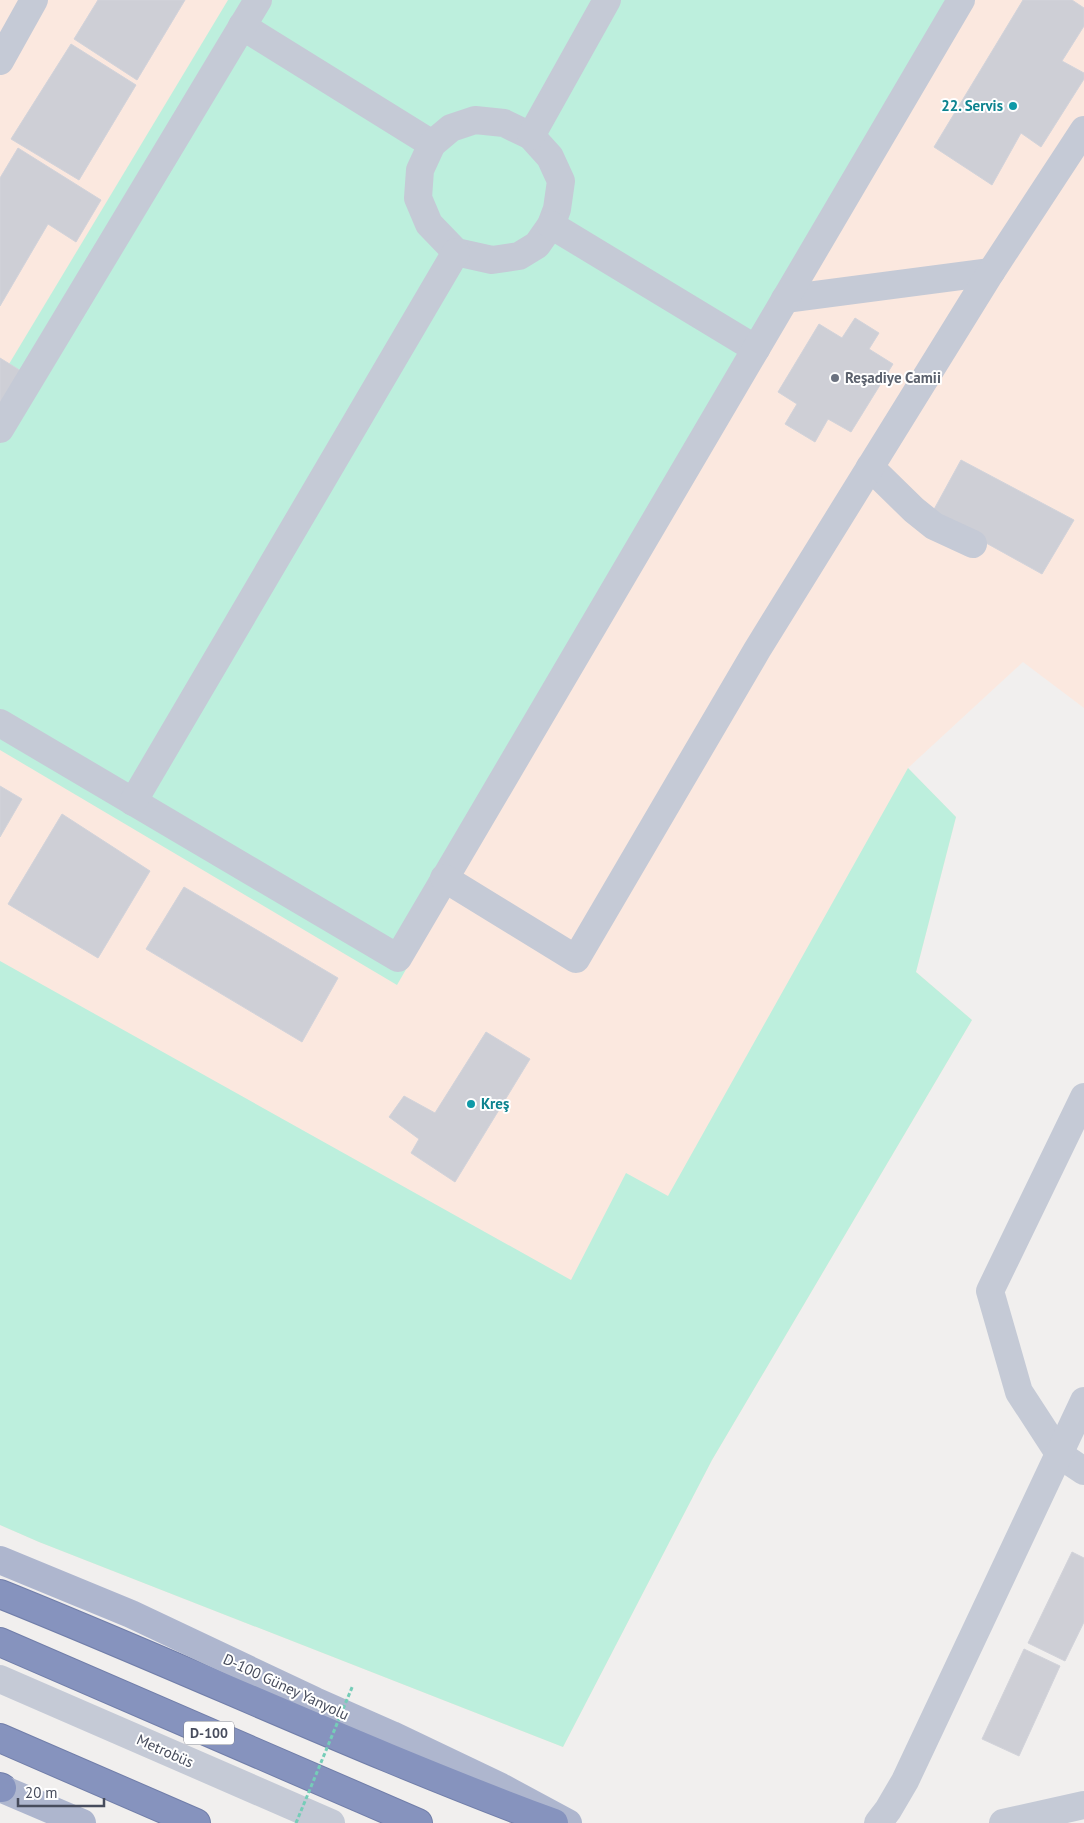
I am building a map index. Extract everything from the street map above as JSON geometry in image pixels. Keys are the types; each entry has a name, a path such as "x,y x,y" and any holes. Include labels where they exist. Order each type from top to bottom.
{"highway":[{"path":"0,1594 98,1633 386,1756 554,1823"},
{"name":"D-100","path":"0,1642 418,1823"},
{"path":"0,1738 196,1823"}],"main road":[{"name":"D-100 Güney Yanyolu","path":"0,1560 131,1614 501,1787 568,1823"},
{"path":"1,1788 82,1823"}],"street":[{"path":"0,36 23,0"},
{"path":"0,61 34,0"},
{"path":"0,429 258,0"},
{"path":"531,136 607,0"},
{"path":"0,723 398,958 962,0"},
{"path":"242,26 432,144"},
{"path":"475,120 504,123 531,136 550,156 561,181 557,209 551,225 537,245 519,256 492,260 456,252 429,224 418,198 420,170 432,144 451,128 475,120"},
{"path":"444,878 576,959 757,650 991,272 1083,132"},
{"path":"551,225 756,349"},
{"path":"133,802 456,252"},
{"path":"785,299 991,272"},
{"path":"870,467 914,510 934,526 973,544"},
{"path":"1084,1097 990,1291 1019,1392 1060,1454 1084,1471"},
{"path":"878,1823 905,1781 1084,1401"},
{"name":"Metrobüs","path":"0,1679 331,1823"},
{"path":"1003,1823 1084,1805"}],"path":[{"path":"296,1823 353,1685"}],"shaded area":[{"path":"0,0 1084,0 1084,708 1023,662 908,768 956,817 916,972 972,1020 712,1460 563,1747 39,1542 0,1525"}],"green space":[{"path":"228,0 965,0 397,985 0,750 0,379"},
{"path":"908,768 956,817 916,972 972,1020 712,1460 563,1747 39,1542 0,1525 0,961 571,1280 626,1173 668,1196"}],"building":[{"path":"98,0 185,0 137,80 74,39"},
{"name":"22. Servis","path":"1023,0 1072,0 1084,8 1084,26 1062,61 1084,73 1084,79 1041,147 1021,133 992,185 934,147"},
{"path":"71,44 136,85 79,180 11,139"},
{"path":"18,148 101,200 76,242 48,224 0,306 0,178"},
{"name":"Reşadiye Camii","path":"855,318 879,333 869,349 893,364 851,432 828,419 815,442 785,424 797,404 778,392 819,324 842,338"},
{"path":"0,358 21,371 0,405"},
{"path":"961,460 1074,520 1042,574 932,513"},
{"path":"0,786 22,799 0,837"},
{"path":"62,814 150,871 98,958 8,904"},
{"path":"184,887 338,978 302,1042 146,949"},
{"name":"Kreş","path":"486,1032 530,1059 455,1182 411,1153 419,1139 389,1117 404,1096 435,1113"},
{"path":"1072,1552 1084,1558 1084,1622 1065,1661 1028,1643"},
{"path":"1024,1649 1060,1666 1019,1756 982,1739"}],"place":[{"name":"22. Servis","path":"1013,106"},
{"name":"Reşadiye Camii","path":"835,378"},
{"name":"Kreş","path":"471,1104"}]}
